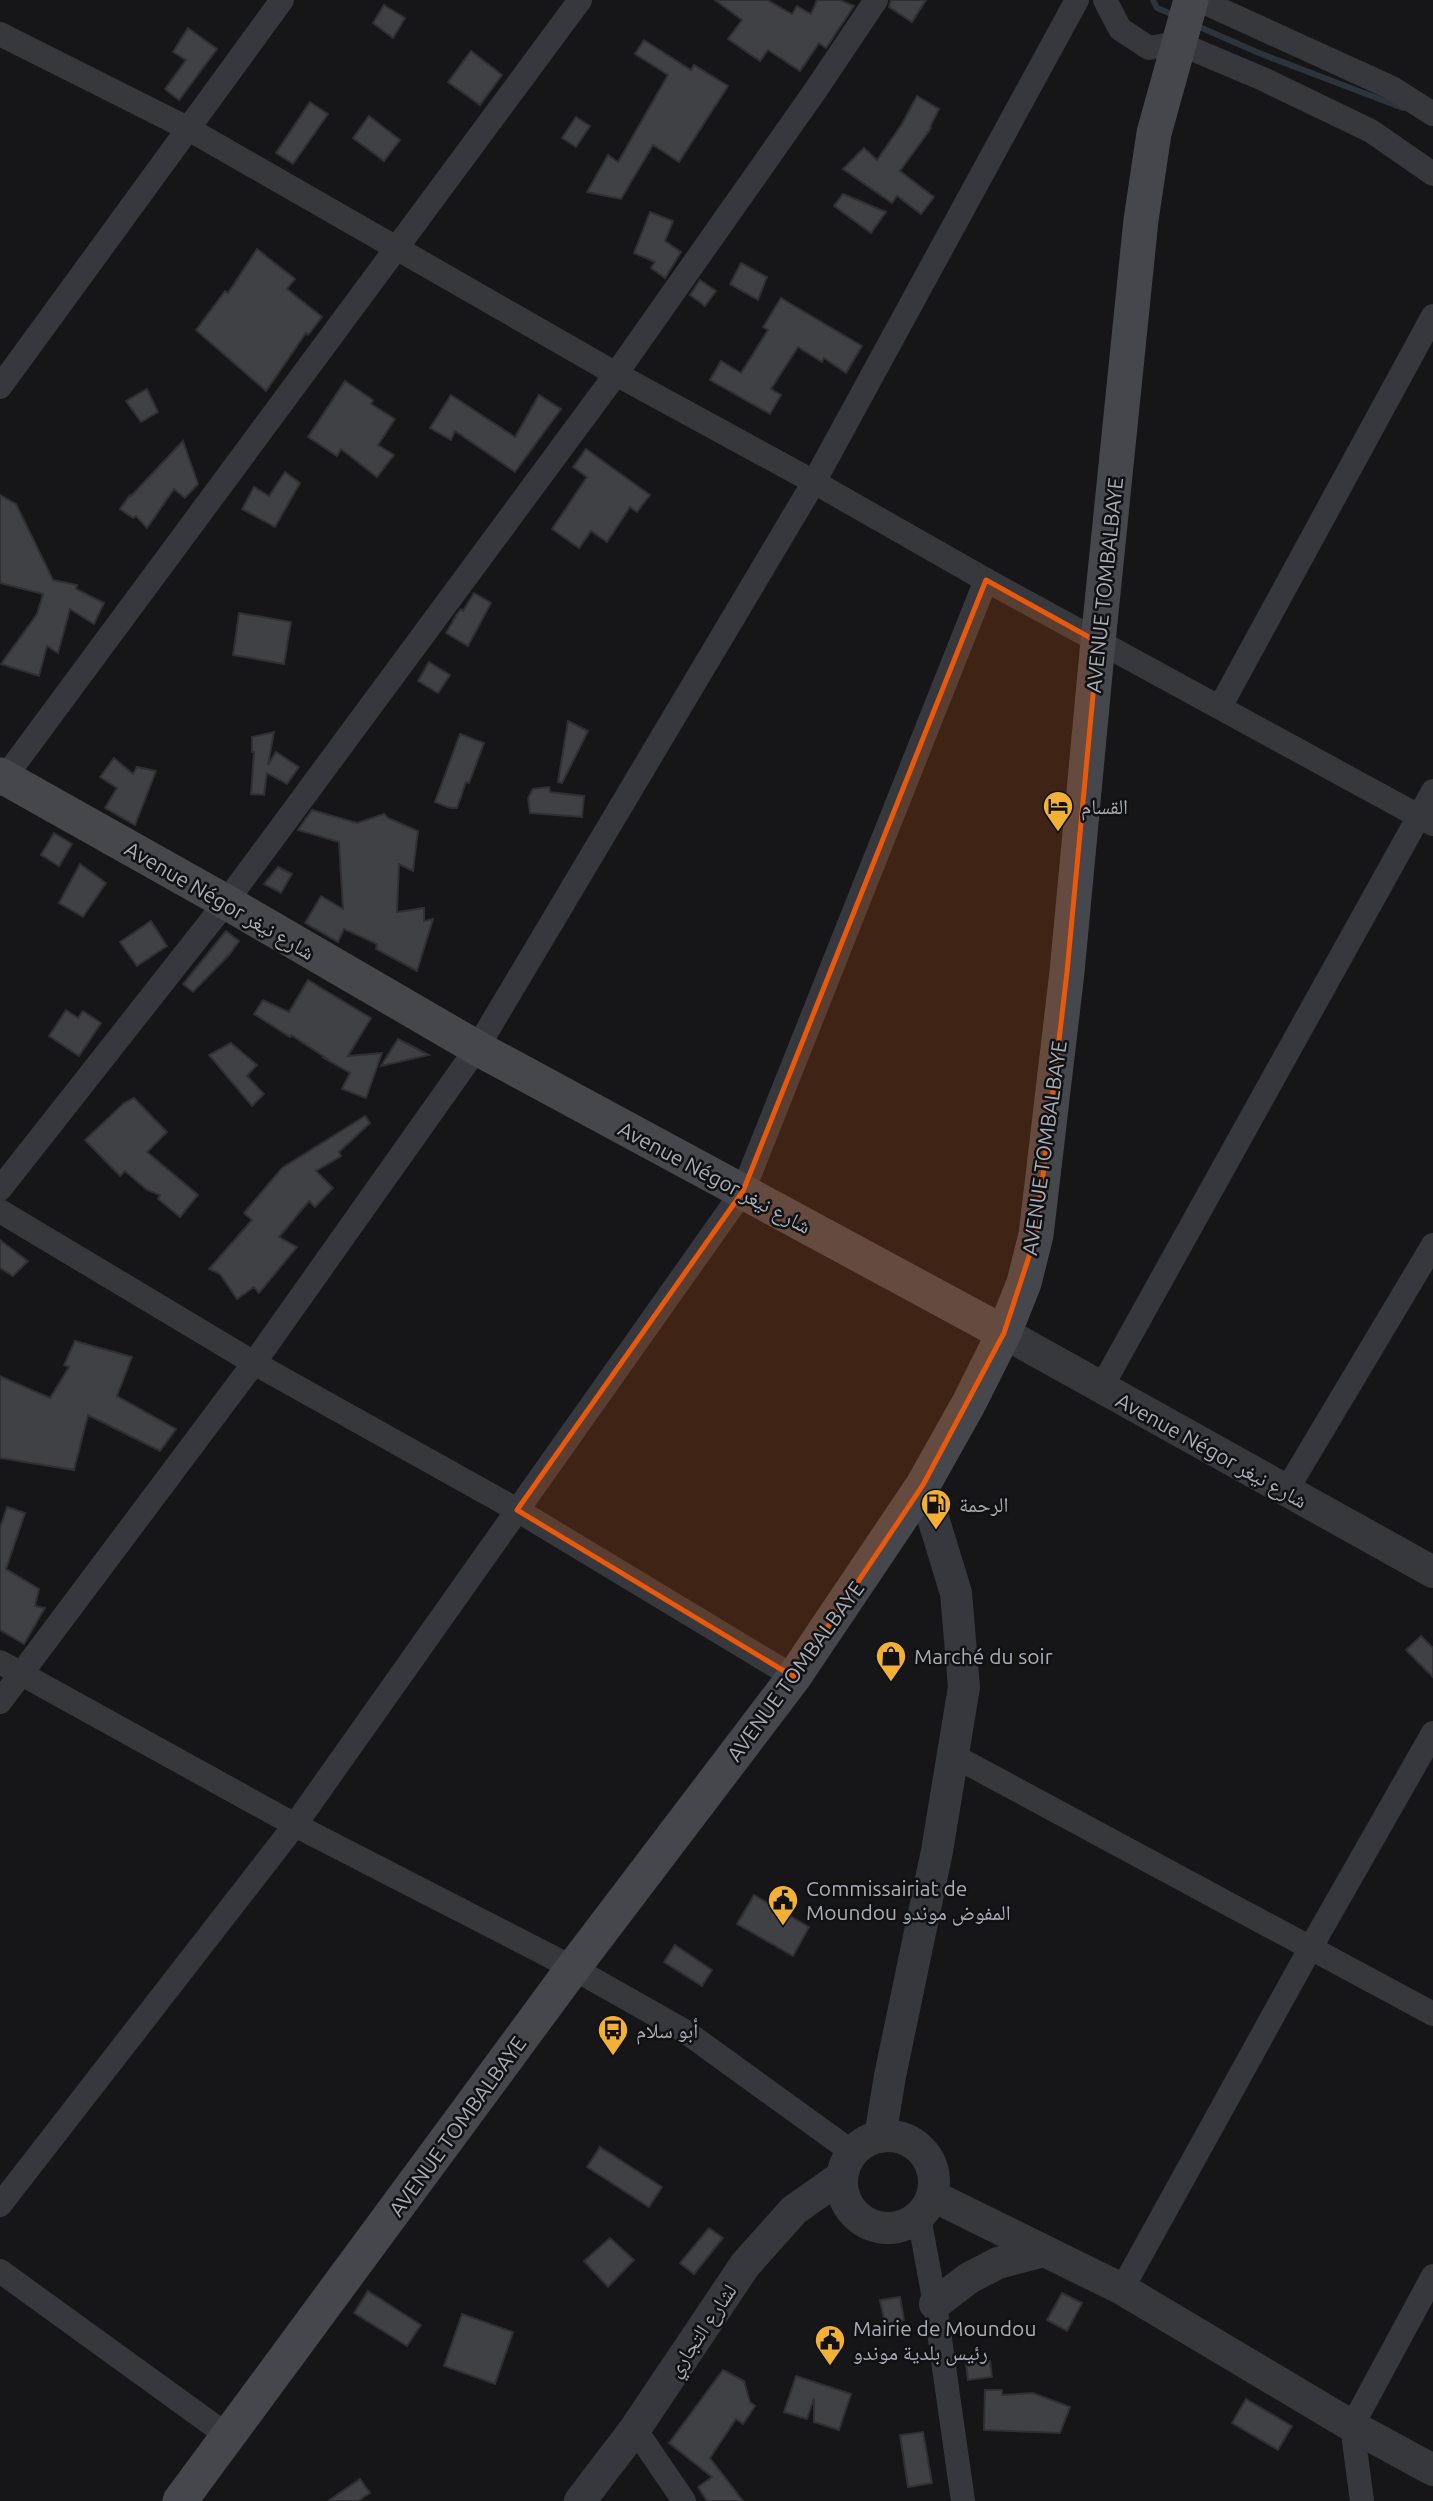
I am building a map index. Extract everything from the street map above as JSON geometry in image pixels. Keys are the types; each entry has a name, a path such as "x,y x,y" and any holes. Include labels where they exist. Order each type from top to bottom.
{"main road":[{"name":"AVENUE TOMBALBAYE","path":"180,2501 573,1968 794,1678 923,1485 1004,1334 1024,1283 1036,1235 1067,972 1141,220 1154,133 1191,0"},
{"name":"Avenue Négor شارع نيغر","path":"2,779 226,902 477,1048 1004,1334"}],"street":[{"path":"0,387 282,0"},
{"path":"2,779 580,0"},
{"path":"0,1189 226,902 616,374 876,0"},
{"path":"0,1702 10,1668 254,1363 477,1048 814,482 1077,0"},
{"path":"1105,0 1120,29 1149,48 1178,43 1263,79 1371,131 1433,174"},
{"path":"1199,0 1392,88 1433,114"},
{"path":"0,34 187,128 616,374 1098,642 1426,820"},
{"path":"1220,707 1433,316"},
{"path":"0,2205 295,1825 743,1191 986,580"},
{"path":"1101,1388 1426,820 1433,791"},
{"path":"0,1211 254,1363 517,1510 794,1678"},
{"path":"1286,1491 1433,1245"},
{"name":"Avenue Négor شارع نيغر","path":"1004,1334 1433,1573"},
{"path":"880,2137 890,2076 937,1851 964,1687 956,1593 923,1485"},
{"path":"10,1668 295,1825 573,1968 685,2032 847,2165"},
{"path":"1122,2290 1311,1947 1433,1733"},
{"path":"954,1756 1433,2014"},
{"path":"926,2206 903,2227 885,2229 867,2224 852,2212 844,2196 847,2165 864,2142 880,2137 910,2141 923,2151 931,2165 935,2180 926,2206 935,2304 963,2501"},
{"name":"لشارع التجاري","path":"580,2501 635,2429 745,2264 794,2210 847,2165"},
{"path":"926,2206 1044,2251 1122,2290 1352,2426 1433,2470"},
{"path":"935,2304 969,2278 998,2263 1044,2251"},
{"path":"0,2271 228,2436"},
{"path":"1362,2501 1352,2426 1433,2276"},
{"path":"635,2429 684,2501"}],"highlighted area":[{"path":"986,580 1098,642 1067,972 1036,1235 1004,1333 923,1485 794,1677 517,1510 743,1191"}],"building":[{"path":"715,0 767,0 792,14 797,6 811,14 817,0 840,0 854,6 826,48 819,43 800,71 768,50 760,61 728,39 742,20"},
{"path":"891,0 926,0 912,22 889,7"},
{"path":"384,5 405,18 393,38 373,23"},
{"path":"188,28 217,49 179,100 165,89 186,60 173,52"},
{"path":"644,40 691,70 694,65 728,86 679,162 653,145 621,199 587,192 608,155 618,162 668,75 635,54"},
{"path":"471,51 502,75 480,105 448,82"},
{"path":"917,96 939,109 931,128 900,171 934,197 921,214 897,196 892,203 843,169 864,148 877,160 902,124"},
{"path":"310,102 328,114 293,164 276,153"},
{"path":"369,116 400,140 384,161 353,138"},
{"path":"576,117 590,126 576,147 562,138"},
{"path":"843,194 886,212 871,233 834,206"},
{"path":"650,212 673,221 665,241 681,252 665,278 651,268 655,262 634,253"},
{"path":"257,249 295,279 287,289 322,317 308,335 306,333 266,391 196,330 225,291 228,293"},
{"path":"741,263 767,277 758,300 730,284"},
{"path":"700,280 716,291 705,306 690,295"},
{"path":"781,298 862,346 846,373 824,358 822,362 798,347 771,389 781,395 770,414 710,380 721,361 741,373 768,330 763,327"},
{"path":"345,381 373,400 371,404 395,419 378,445 394,455 377,477 341,449 337,456 308,437"},
{"path":"147,389 158,412 141,422 126,401"},
{"path":"451,395 515,437 539,395 561,409 515,472 455,431 451,440 430,428"},
{"path":"183,441 198,484 185,498 174,489 147,528 136,516 133,518 120,509 130,495"},
{"path":"586,449 650,495 637,512 630,507 607,542 591,531 579,548 552,529 587,477 573,467"},
{"path":"285,472 300,483 275,527 242,509 254,487 269,496"},
{"path":"0,495 16,504 53,580 77,585 76,589 104,603 94,624 70,609 58,653 47,646 39,676 1,664 37,614 43,594 0,583"},
{"path":"474,593 491,603 468,646 446,633"},
{"path":"239,613 291,622 284,664 233,655"},
{"path":"429,662 450,675 438,693 418,681"},
{"path":"568,721 588,731 562,783 558,782"},
{"path":"274,732 268,765 276,752 299,767 287,784 267,773 264,795 251,794 254,752 252,737"},
{"path":"460,734 484,743 457,808 450,808 435,802"},
{"path":"114,758 133,774 137,767 156,771 135,825 105,808 117,788 100,777"},
{"path":"549,787 550,792 584,796 582,817 530,813 528,798 533,789"},
{"path":"312,810 357,823 384,814 418,831 413,871 399,864 397,912 424,908 424,921 433,919 417,971 376,949 377,944 344,929 338,942 305,923 321,896 343,909 339,842 298,830"},
{"path":"54,833 72,844 59,866 41,855"},
{"path":"80,864 106,883 83,917 59,903"},
{"path":"278,867 292,874 281,893 264,884"},
{"path":"151,921 167,946 137,966 120,942"},
{"path":"226,931 239,941 193,992 183,984"},
{"path":"308,980 371,1018 348,1056 382,1053 366,1098 342,1089 350,1073 254,1014 263,1000 289,1012"},
{"path":"66,1010 78,1018 83,1011 101,1023 79,1056 49,1036"},
{"path":"398,1039 429,1055 381,1066"},
{"path":"231,1043 257,1065 247,1076 264,1094 252,1106 209,1055"},
{"path":"134,1098 167,1132 147,1152 198,1195 180,1217 158,1199 160,1195 147,1190 125,1171 120,1176 85,1140 124,1103"},
{"path":"365,1116 370,1123 339,1152 341,1156 316,1171 333,1188 315,1207 309,1201 279,1237 297,1247 259,1293 254,1287 237,1299 220,1274 209,1269 252,1220 244,1213 282,1168"},
{"path":"0,1240 28,1261 13,1276 0,1268"},
{"path":"75,1341 132,1357 117,1396 176,1429 160,1451 88,1415 74,1470 0,1458 0,1376 50,1398 69,1367 64,1365"},
{"path":"7,1507 25,1513 6,1569 39,1589 35,1606 45,1608 24,1644 0,1630 0,1528"},
{"path":"1421,1636 1433,1648 1433,1677 1406,1650"},
{"path":"754,1895 809,1927 793,1956 737,1924"},
{"path":"675,1945 712,1970 702,1986 664,1962"},
{"path":"600,2147 662,2187 649,2207 587,2167"},
{"path":"709,2228 723,2238 694,2274 680,2263"},
{"path":"610,2238 634,2260 608,2287 584,2261"},
{"path":"368,2291 421,2325 407,2346 354,2313"},
{"path":"1062,2293 1082,2303 1067,2331 1047,2320"},
{"path":"900,2297 904,2320 885,2324 880,2300"},
{"path":"462,2314 513,2332 495,2384 444,2366"},
{"path":"990,2361 992,2377 968,2380 966,2363"},
{"path":"723,2370 744,2381 750,2402 755,2406 743,2424 736,2419 710,2458 743,2501 707,2501 698,2487 712,2477 669,2443"},
{"path":"796,2376 851,2394 839,2430 814,2422 814,2398 807,2419 784,2412"},
{"path":"985,2390 1002,2390 1002,2395 1033,2393 1070,2407 1060,2433 984,2430"},
{"path":"1246,2399 1292,2426 1278,2450 1232,2423"},
{"path":"923,2432 932,2483 908,2487 900,2435"},
{"path":"360,2479 370,2493 358,2501 328,2501"}],"waterway":[{"path":"1153,0 1157,8 1176,16"},
{"path":"1195,25 1259,53 1403,108"}],"place":[{"name":"القسام","path":"1058,833"},
{"name":"الرحمة","path":"936,1531"},
{"name":"Marché du soir","path":"891,1683"},
{"name":"Commissairiat de Moundou المفوض موندو","path":"783,1927"},
{"name":"أبو سلام","path":"613,2057"},
{"name":"Mairie de Moundou رئيس بلدية موندو","path":"830,2367"}]}
